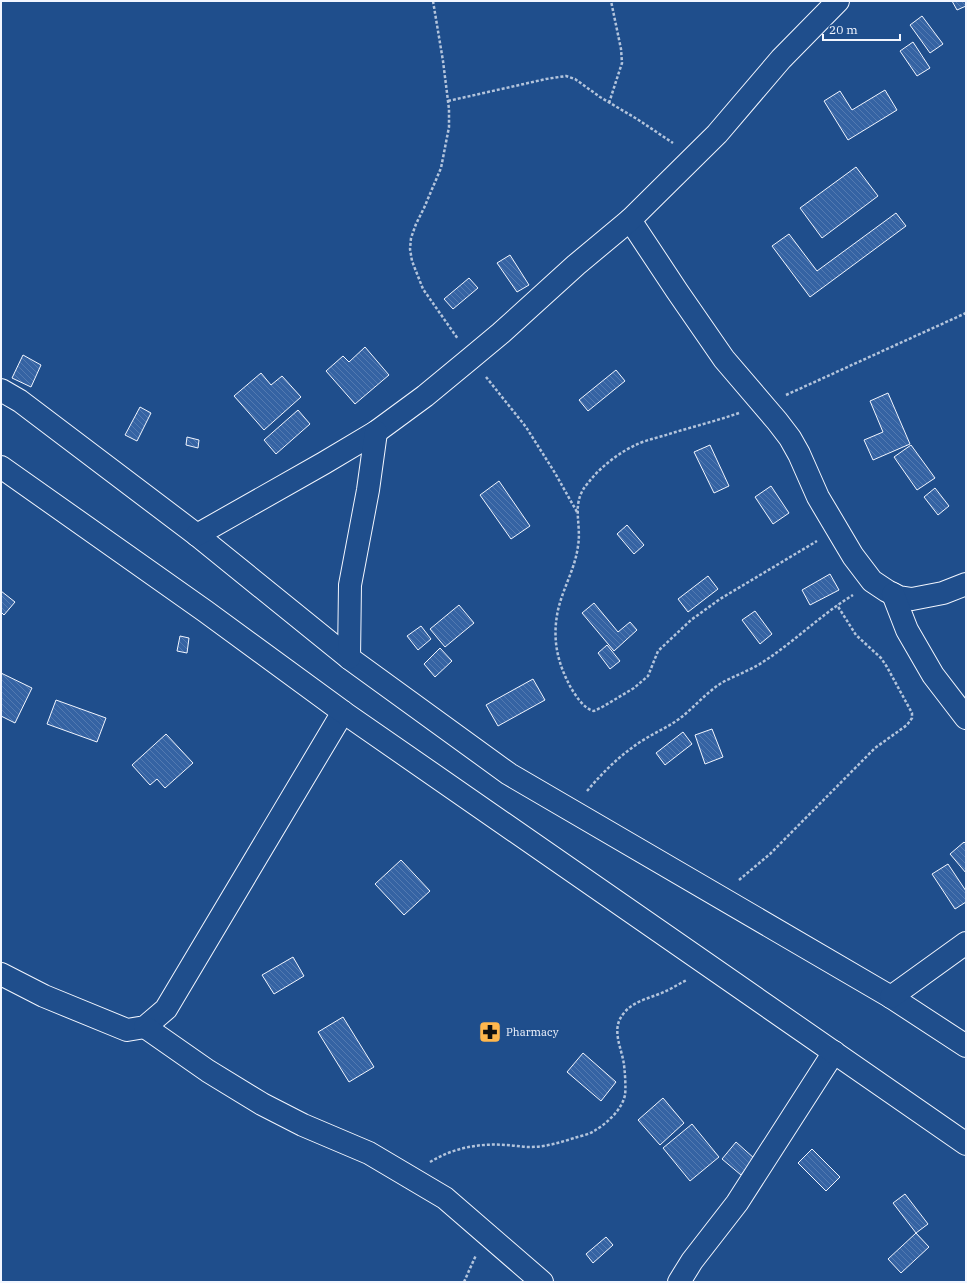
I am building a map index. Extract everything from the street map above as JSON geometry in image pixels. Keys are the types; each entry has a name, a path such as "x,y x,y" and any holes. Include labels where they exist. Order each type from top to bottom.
{"main road":[{"path":"196,535 324,464 376,432 425,396 471,358 576,265 630,220 717,134 781,59 838,1"},
{"path":"630,220 724,359 764,405 790,438 799,454 818,497 854,556 874,582 899,597 912,599 943,593 966,584"},
{"path":"1,390 20,401 196,535 349,658 509,774 890,996 966,1046"},
{"path":"349,658 350,585 368,490 376,432"},
{"path":"1,467 343,712 966,1144"},
{"path":"893,594 907,630 933,675 966,718"},
{"path":"1,974 44,996 127,1030 135,1030 145,1027 166,1009 343,712"},
{"path":"890,996 966,943"},
{"path":"145,1027 208,1071 262,1104 303,1125 369,1153 445,1198 542,1282"},
{"path":"679,1282 692,1262 737,1203 834,1052"}],"path":[{"path":"433,1 443,61 448,101 449,127 441,168 411,238 410,249 412,261 424,289 471,358 526,427 555,472 577,512"},
{"path":"609,102 622,63 621,49 611,1"},
{"path":"448,101 546,79 566,76 575,79 694,156"},
{"path":"837,529 761,573 720,599 691,620 658,651 648,676 634,688 594,711 585,706 576,696 565,677 555,645 555,628 559,609 575,561 580,533 577,512 581,493 587,483 622,452 640,443 764,405 966,314"},
{"path":"571,810 600,776 623,754 678,719 708,692 726,680 738,676 765,661 807,630 823,615 874,582"},
{"path":"718,896 770,854 875,748 907,725 912,718 912,713 888,667 881,658 856,635 837,605"},
{"path":"411,1177 441,1155 456,1150 473,1146 493,1144 538,1147 558,1143 593,1132 610,1118 620,1106 625,1095 624,1066 617,1031 618,1022 622,1015 639,1001 666,991 711,967"}],"building":[{"path":"952,1 966,1 966,6 957,10"},
{"path":"922,16 943,44 930,53 910,25"},
{"path":"913,42 930,68 917,76 900,51"},
{"path":"885,90 897,110 848,140 824,101 840,91 852,110"},
{"path":"856,167 878,196 822,238 800,208"},
{"path":"896,213 906,226 810,297 772,246 789,234 817,271"},
{"path":"510,255 529,285 517,292 497,263"},
{"path":"469,278 478,288 453,309 444,299"},
{"path":"365,347 389,375 355,404 326,371 343,356 349,362"},
{"path":"23,355 41,365 31,387 12,378"},
{"path":"616,370 625,381 588,411 579,400"},
{"path":"261,373 271,385 282,376 301,397 264,430 234,396"},
{"path":"888,393 910,444 873,460 864,440 883,432 870,401"},
{"path":"140,407 151,413 137,441 125,435"},
{"path":"298,410 310,424 276,454 264,440"},
{"path":"187,437 199,440 198,448 186,445"},
{"path":"710,445 729,486 714,493 694,452"},
{"path":"911,445 935,478 917,490 894,457"},
{"path":"499,481 530,526 511,539 480,495"},
{"path":"771,486 789,513 773,524 755,497"},
{"path":"935,488 949,506 938,515 924,497"},
{"path":"627,525 644,545 634,554 617,534"},
{"path":"830,574 839,590 810,605 802,590"},
{"path":"708,576 718,589 688,612 678,599"},
{"path":"1,591 15,602 4,615 1,612"},
{"path":"594,603 618,632 630,622 637,630 614,651 582,613"},
{"path":"459,605 474,623 445,647 430,629"},
{"path":"755,611 772,634 760,644 742,620"},
{"path":"421,626 431,639 418,650 407,636"},
{"path":"180,636 189,638 187,653 177,651"},
{"path":"607,645 620,661 610,669 598,653"},
{"path":"440,648 452,661 435,677 424,664"},
{"path":"1,673 32,688 15,723 1,716"},
{"path":"533,679 545,700 498,726 486,705"},
{"path":"56,700 106,718 97,742 47,724"},
{"path":"712,729 723,757 705,764 695,735"},
{"path":"683,732 692,744 665,765 656,753"},
{"path":"166,734 193,763 165,788 157,779 150,785 132,765"},
{"path":"964,842 966,844 966,873 950,854"},
{"path":"401,860 430,891 404,915 375,884"},
{"path":"948,864 966,891 966,902 955,909 932,874"},
{"path":"293,957 304,976 274,994 262,975"},
{"path":"343,1017 374,1067 349,1082 318,1032"},
{"path":"583,1053 616,1082 601,1101 567,1072"},
{"path":"663,1098 684,1123 660,1145 638,1120"},
{"path":"692,1124 719,1157 690,1181 663,1148"},
{"path":"736,1142 755,1159 741,1175 722,1159"},
{"path":"812,1149 840,1177 826,1191 798,1163"},
{"path":"905,1194 928,1224 916,1233 893,1203"},
{"path":"916,1233 929,1247 901,1273 888,1259"},
{"path":"606,1237 613,1245 593,1263 586,1254"}],"place":[{"name":"Pharmacy","path":"490,1032"}]}
